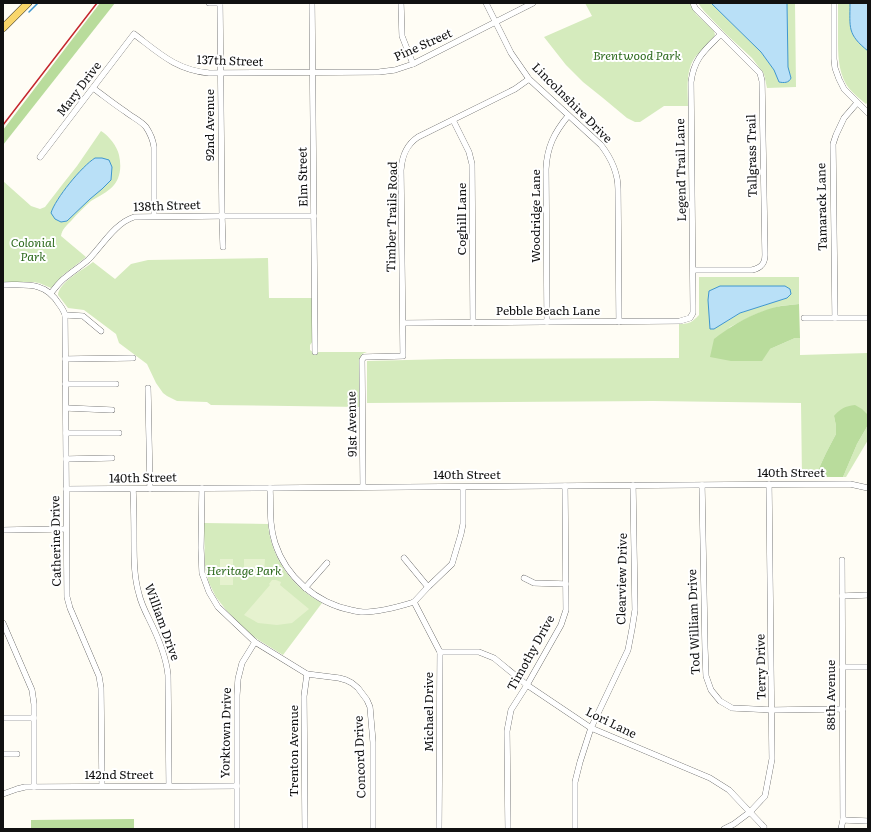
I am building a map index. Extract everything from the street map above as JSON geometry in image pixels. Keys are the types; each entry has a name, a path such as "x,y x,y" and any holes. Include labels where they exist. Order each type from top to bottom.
{"main road":[{"path":"3,28 28,3"}],"street":[{"path":"209,3 220,3"},
{"name":"92nd Avenue","path":"220,3 223,247"},
{"name":"Elm Street","path":"312,3 315,352"},
{"path":"401,3 402,36 413,64"},
{"name":"Lincolnshire Drive","path":"486,3 511,53 529,79 601,145 614,166 617,176 618,189 619,322"},
{"name":"Pine Street","path":"313,73 379,72 395,70 413,64 533,3"},
{"name":"Tallgrass Trail","path":"693,3 695,8 760,73 762,81 765,259 762,266 758,269 752,270 693,270"},
{"path":"834,3 834,58 839,80 844,89 868,113"},
{"name":"137th Street","path":"134,34 166,58 181,66 200,72 313,73"},
{"name":"Mary Drive","path":"40,158 134,34"},
{"name":"Legend Trail Lane","path":"692,316 691,78 693,69 698,59 721,34"},
{"name":"Timber Trails Road","path":"362,360 364,357 403,356 401,170 402,161 407,148 414,140 424,134 515,89 529,79"},
{"path":"93,88 145,126 152,138 154,147 154,216"},
{"name":"Tamarack Lane","path":"835,318 833,144 844,118 858,103"},
{"name":"Woodridge Lane","path":"547,322 547,157 556,131 568,116"},
{"name":"Coghill Lane","path":"453,120 469,152 472,164 473,322"},
{"name":"138th Street","path":"51,293 64,278 92,256 119,225 134,217 314,216"},
{"path":"3,285 36,286 51,293"},
{"name":"Catherine Drive","path":"51,293 55,297 65,315 66,529 68,597 69,603 99,676 101,688 102,786"},
{"path":"65,315 83,316 101,331"},
{"name":"Pebble Beach Lane","path":"403,323 680,321 686,320 692,316"},
{"path":"804,318 868,318"},
{"path":"65,359 133,358"},
{"name":"91st Avenue","path":"362,360 363,487"},
{"path":"65,384 116,384"},
{"path":"148,388 150,489"},
{"path":"66,408 112,410"},
{"path":"66,433 119,433"},
{"path":"66,459 112,458"},
{"name":"140th Street","path":"66,489 769,484 850,484 868,488"},
{"name":"Terry Drive","path":"724,829 734,824 750,812 765,796 772,759 769,484"},
{"name":"Clearview Drive","path":"575,829 575,782 580,762 591,728 628,650 632,629 635,610 633,485"},
{"name":"Tod William Drive","path":"702,485 706,676 711,690 720,701 732,708 772,710 843,709"},
{"name":"Timothy Drive","path":"508,829 507,731 510,710 527,685 561,625 566,610 565,486"},
{"path":"270,488 271,521 275,543 282,560 292,575 305,588 321,599 342,608 362,612 389,609 414,602 452,564 461,534 463,487"},
{"name":"Concord Drive","path":"202,488 202,573 209,592 218,607 255,642 307,674 346,680 358,688 367,700 370,707 373,742 373,829"},
{"name":"William Drive","path":"133,489 134,563 136,585 142,605 165,656 168,674 169,786"},
{"path":"3,530 66,529"},
{"path":"404,558 428,587"},
{"name":"88th Avenue","path":"841,829 843,820 842,560"},
{"path":"305,588 327,563"},
{"path":"524,578 534,583 566,584"},
{"path":"842,596 868,595"},
{"name":"Michael Drive","path":"414,602 440,652 439,829"},
{"path":"3,623 32,690 34,718 34,787"},
{"name":"Yorktown Drive","path":"237,829 236,786 238,679 242,663 255,642"},
{"name":"Lori Lane","path":"440,652 479,652 494,658 527,685 591,728 710,778 729,790 764,827"},
{"path":"842,667 868,667"},
{"name":"Trenton Avenue","path":"306,829 304,696 307,674"},
{"path":"3,718 34,718"},
{"path":"3,754 17,754"},
{"name":"142nd Street","path":"3,794 25,787 236,786"},
{"path":"843,820 868,821"}],"green space":[{"path":"100,3 115,3 3,145 3,130"},
{"name":"Brentwood Park","path":"585,3 690,3 696,14 714,31 715,35 692,61 688,80 688,106 664,106 640,122 635,122 627,118 583,82 566,65 544,37 592,16"},
{"path":"698,3 711,3 761,52 774,70 779,82 787,82 791,76 788,70 787,3 795,3 796,87 767,88 764,74 752,58 726,34"},
{"path":"838,3 868,3 868,102 866,104 848,87 841,73 838,50"},
{"name":"Colonial Park","path":"101,131 112,142 118,152 120,165 118,178 110,189 91,201 65,227 61,236 86,257 63,275 51,288 33,282 3,282 3,181 31,206 40,209 45,207 77,166"},
{"path":"268,258 269,298 312,298 313,341 310,345 310,350 313,352 367,352 362,354 360,358 360,407 211,405 207,402 177,401 163,393 156,383 147,364 119,343 116,334 84,310 68,308 58,295 62,285 93,262 115,279 131,264 148,260"},
{"path":"699,277 799,277 799,304 780,306 756,314 730,327 712,353 711,357 770,349 795,338 800,338 800,355 868,353 868,415 834,416 836,434 815,477 802,478 801,403 653,401 367,403 367,361 447,359 679,358 679,324 686,324 699,315","holes":["720,286 785,286 787,298 740,313 726,322"]},
{"path":"799,304 800,338 795,338 770,349 762,361 731,361 710,357 714,339 737,323 772,308"},
{"path":"855,405 868,415 868,425 857,444 843,477 815,477 836,434 834,416 843,408"},
{"path":"868,425 868,440 846,477 843,477 857,444"},
{"name":"Heritage Park","path":"204,523 268,524 273,548 278,560 301,589 322,603 283,655 247,631 226,610 216,597 209,583 205,568"},
{"path":"220,559 233,559 233,585 220,585"},
{"path":"244,559 265,559 264,575 244,575"},
{"path":"272,580 281,582 280,585 309,609 292,623 277,625 258,623 244,615 270,585 269,584"},
{"path":"134,819 134,829 31,829 31,820"}],"water":[{"path":"711,3 787,3 788,67 791,78 788,82 779,82 774,70 761,52"},
{"path":"850,3 868,3 868,51 856,40 851,30"},
{"path":"95,158 109,160 112,167 111,180 67,221 61,222 55,219 51,213 63,192 76,175"},
{"path":"720,286 785,286 790,289 791,294 787,298 740,313 714,329 710,329 708,300 709,291"}],"waterway":[{"path":"29,12 38,3"}],"railway":[{"path":"3,125 97,3"}]}
